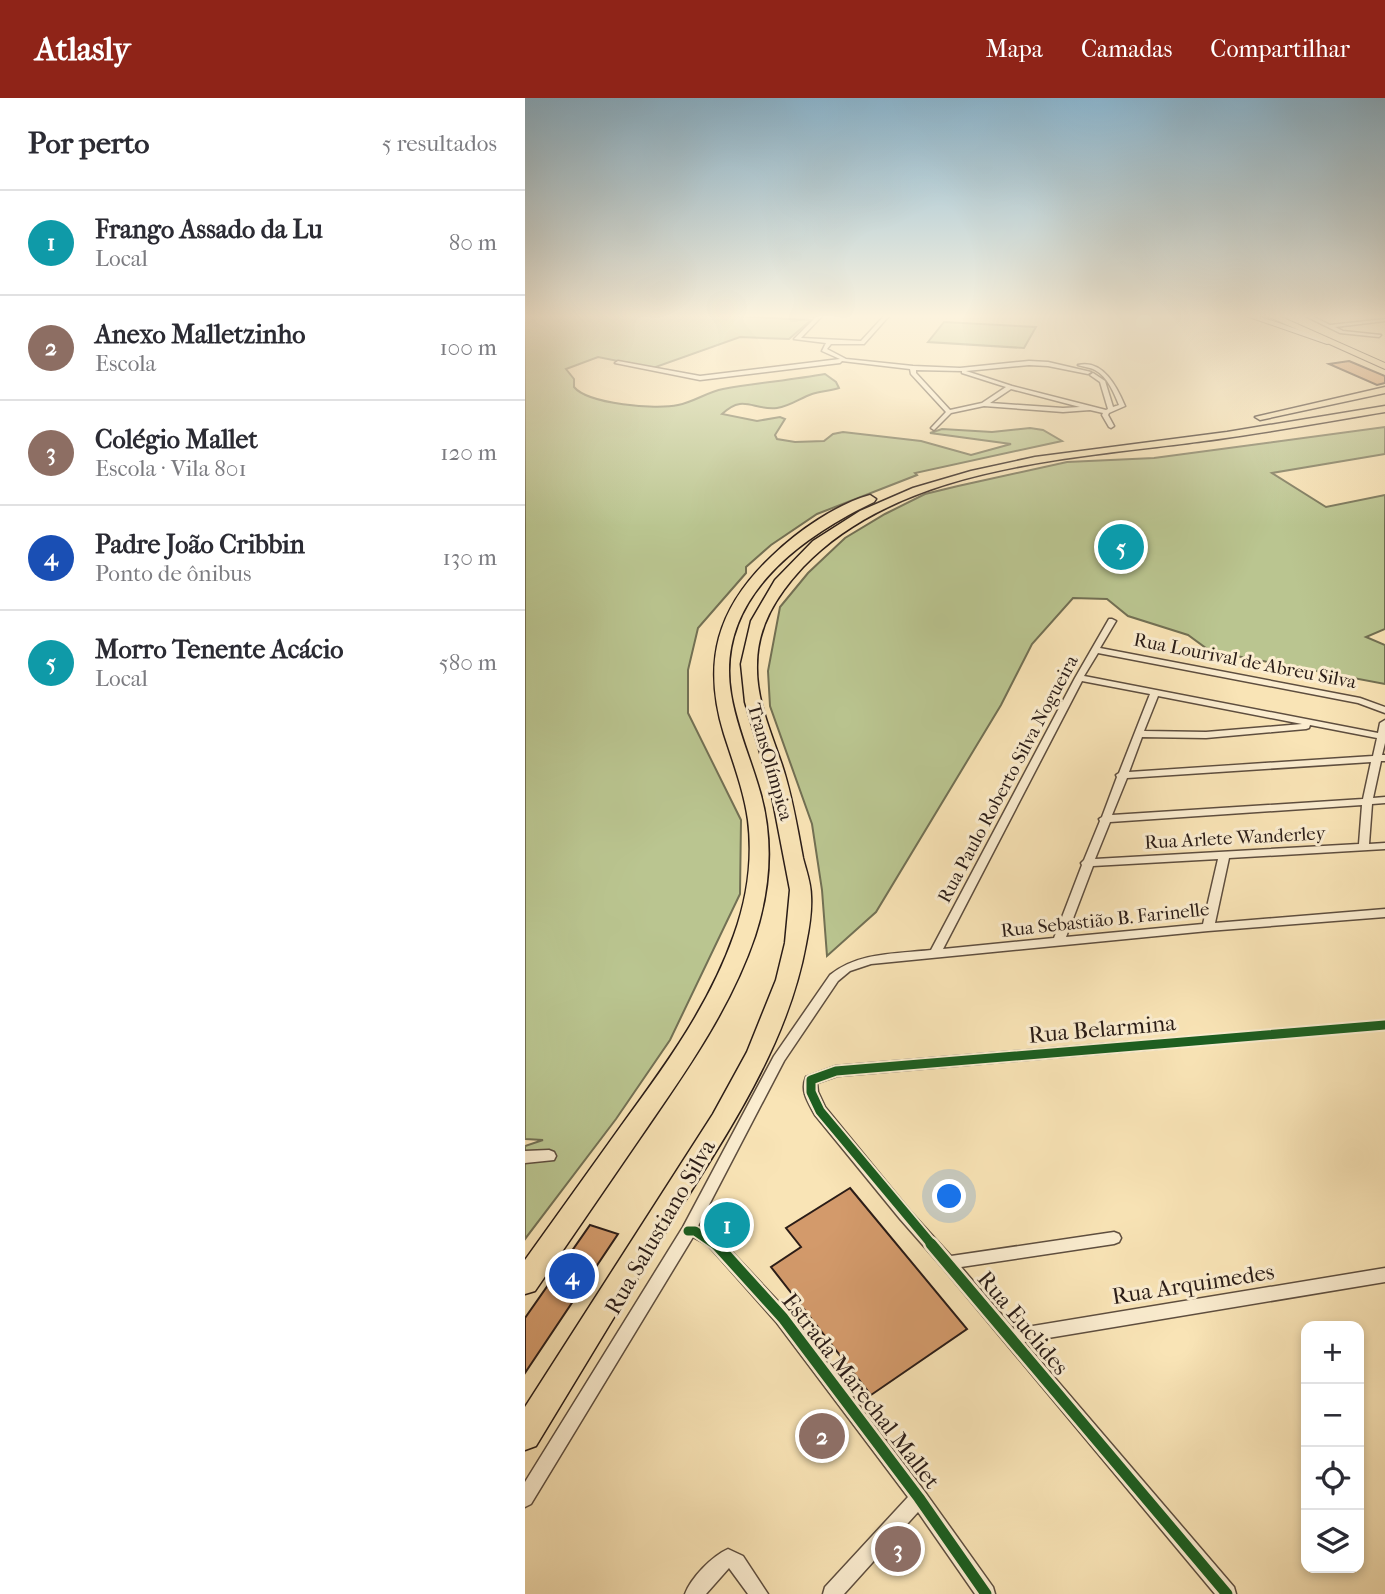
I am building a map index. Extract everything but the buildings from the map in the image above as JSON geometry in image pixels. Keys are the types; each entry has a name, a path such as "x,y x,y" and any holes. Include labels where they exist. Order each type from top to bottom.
{"highway":[{"path":"1385,390 1255,417 1385,397"},
{"name":"TransOlímpica","path":"525,1435 737,1095 782,995 796,943 801,895 787,812 751,694 749,664 752,637 767,600 802,556 825,538 882,506 977,473 1230,428 1385,409"},
{"path":"1230,428 1385,416"},
{"name":"TransOlímpica","path":"525,1282 699,1035 744,935 756,894 759,852 755,805 728,721 722,688 722,661 727,632 735,613 766,569 811,530 841,513 867,500 946,472 1014,457 1200,427 1230,428"}],"street":[{"path":"925,386 950,412"},
{"path":"1007,386 1090,408"},
{"path":"1103,386 1108,410 1107,420 1111,426"},
{"path":"934,428 950,412 984,404 1037,409 1108,410 1122,406 1114,386"},
{"path":"984,404 1010,387"},
{"name":"Rua Paulo Roberto Silva Nogueira","path":"935,954 1079,678 1112,621"},
{"name":"Rua Lourival de Abreu Silva","path":"1096,650 1360,701 1385,710"},
{"path":"1079,678 1380,736"},
{"path":"1058,942 1086,863 1155,692"},
{"path":"1364,847 1367,801 1380,758 1380,736 1385,723"},
{"path":"1139,734 1218,734 1319,724"},
{"path":"1121,775 1380,758"},
{"path":"1104,819 1385,800"},
{"name":"Rua Arlete Wanderley","path":"1086,863 1385,846"},
{"path":"1207,927 1224,857"},
{"name":"Rua Sebastião B. Farinelle","path":"834,978 846,968 870,960 1207,927 1385,913"},
{"name":"Rua Salustiano Silva","path":"525,1498 688,1231 779,1059 834,978"},
{"name":"Rua Belarmina","path":"823,1074 1385,1025"},
{"name":"Rua Euclides","path":"823,1074 811,1080 809,1087 820,1111 905,1216 949,1263 1227,1594"},
{"path":"525,1157 549,1156"},
{"name":"Estrada Marechal Mallet","path":"688,1231 704,1234 713,1241 783,1318 919,1498 986,1594"},
{"path":"949,1263 1114,1238"},
{"name":"Rua Arquimedes","path":"1009,1337 1385,1275"},
{"path":"832,1594 919,1498"},
{"path":"694,1594 720,1563 728,1558 737,1562 759,1594"}],"green space":[{"path":"525,386 574,386 593,398 639,406 668,406 684,404 711,392 745,386 838,386 839,388 812,394 782,407 743,404 736,405 722,414 757,421 780,417 785,419 775,435 777,439 795,442 824,441 833,434 843,432 921,441 971,455 1011,444 930,433 942,429 992,432 1030,428 1043,430 1062,441 915,473 917,475 817,514 771,545 746,567 746,573 698,628 688,670 688,713 741,820 740,894 670,1040 616,1119 525,1239 525,1146 543,1140 525,1139"},
{"path":"1385,427 1385,454 1272,473 1326,507 1385,495 1385,629 1366,637 1385,645 1385,684 1210,651 1188,635 1128,616 1107,599 1073,598 1032,644 1001,705 876,912 827,956 822,890 812,824 770,706 768,671 780,607 808,573 845,538 925,494 1067,462 1154,458"}],"cycle path":[{"path":"1227,1594 820,1111 811,1092 811,1080 836,1071 1385,1025"},
{"path":"688,1231 695,1231 713,1241 783,1318 919,1498 986,1594"}],"place":[{"name":"Morro Tenente Acácio","path":"1121,547"},
{"name":"Frango Assado da Lu","path":"727,1225"},
{"name":"Padre João Cribbin","path":"572,1276"},
{"name":"Anexo Malletzinho","path":"822,1436"},
{"name":"Colégio Mallet","path":"898,1549"}]}
